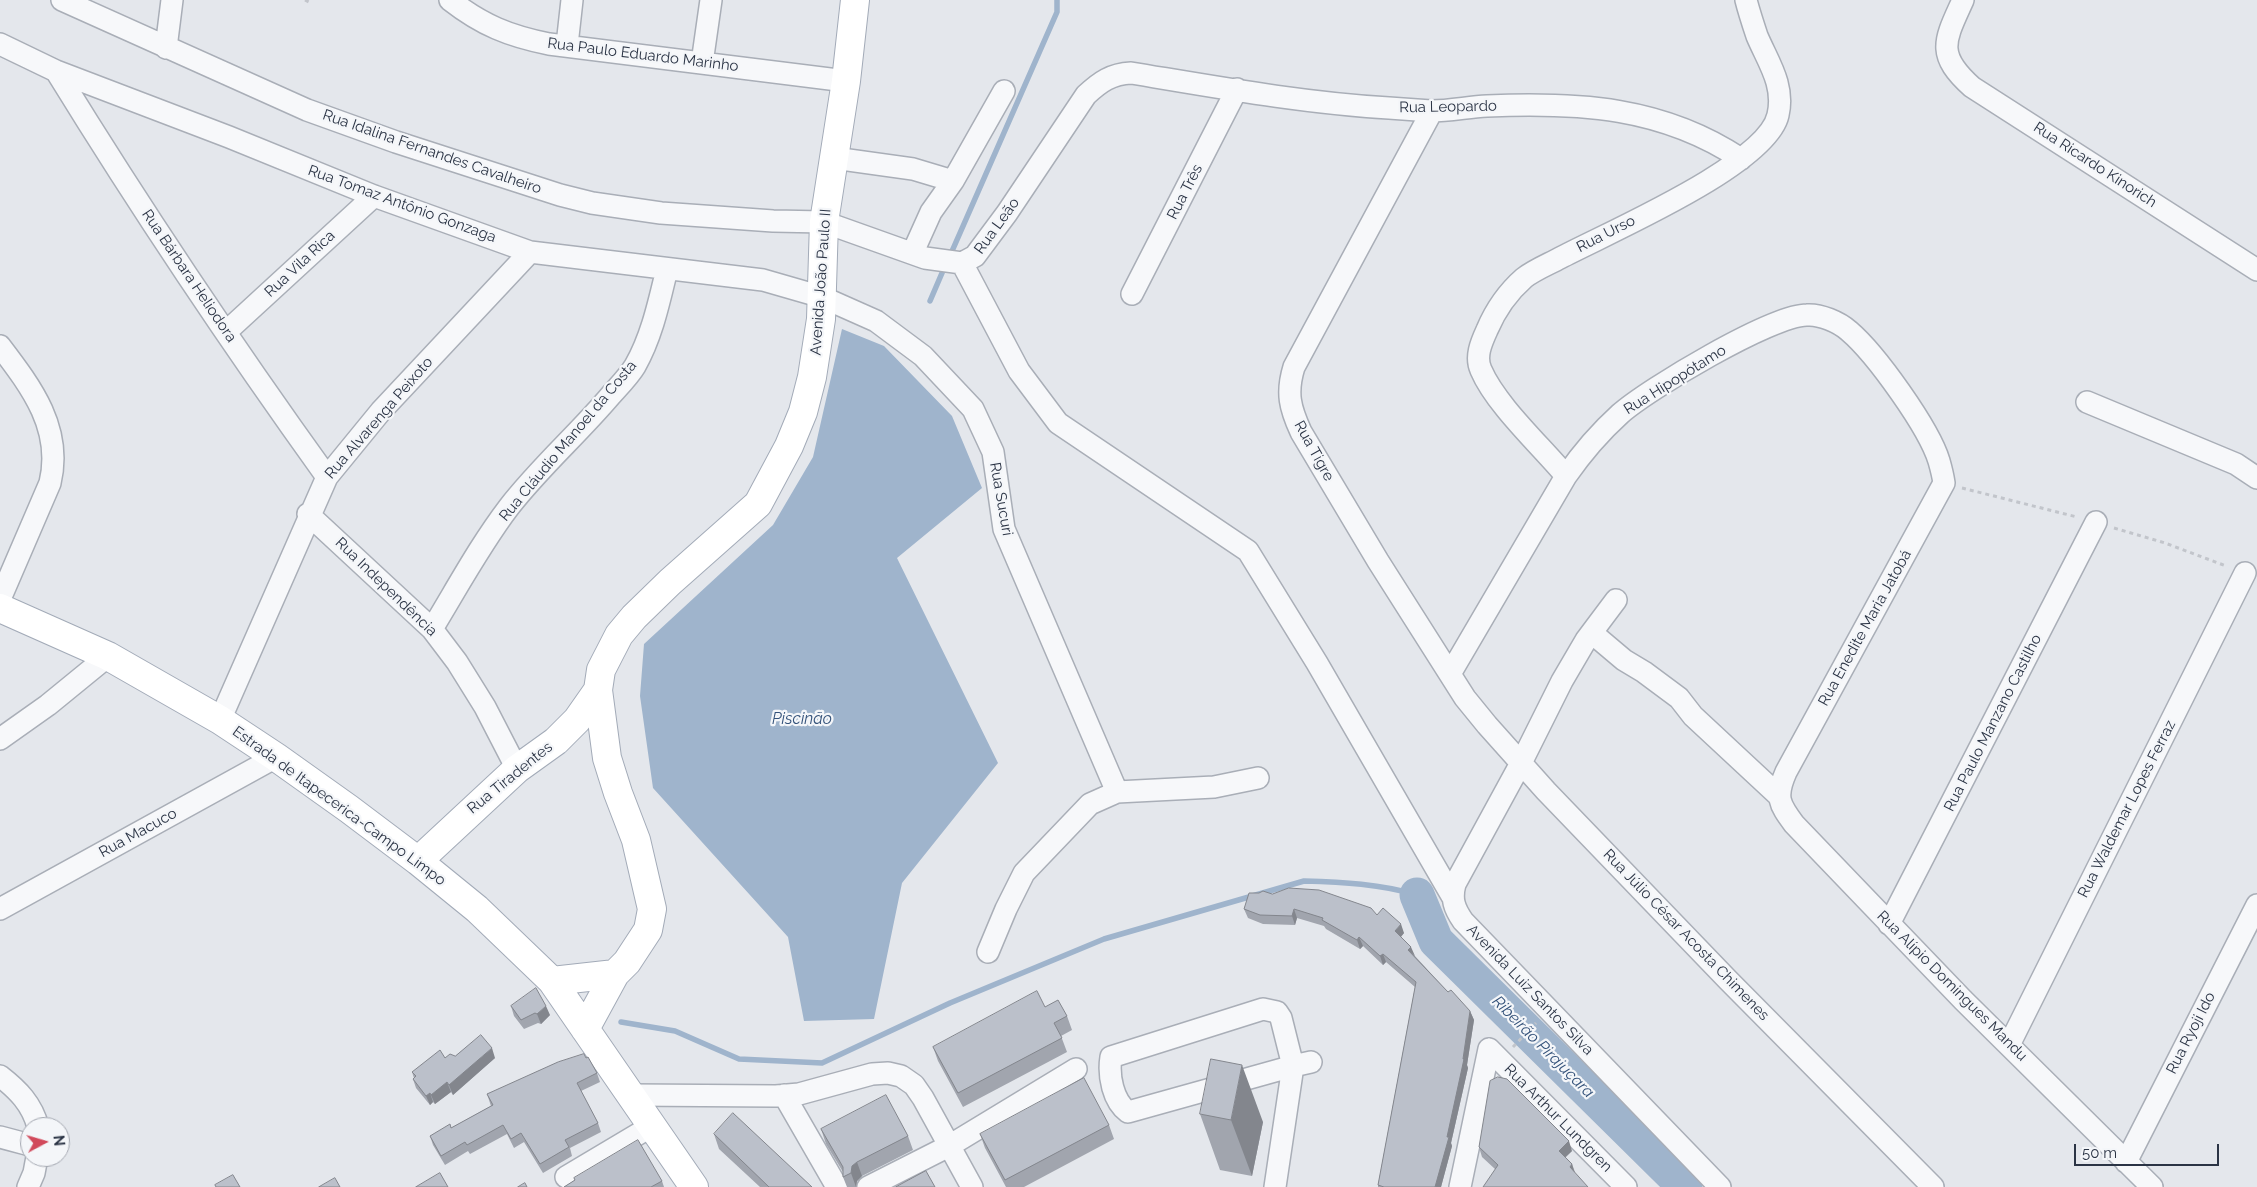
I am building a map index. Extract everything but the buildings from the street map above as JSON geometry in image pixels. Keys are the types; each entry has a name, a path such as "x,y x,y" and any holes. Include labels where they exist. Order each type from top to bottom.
{"main road":[{"name":"Avenida João Paulo II","path":"585,1029 615,974 628,962 648,930 652,910 636,840 607,758 598,690 601,670 608,653 634,617 670,582 758,504 789,446 803,412 818,345 823,288 824,231 856,0"},
{"name":"Estrada de Itapecerica-Campo Limpo","path":"0,608 108,656 220,720 276,757 418,861 502,932 552,981 631,1094 650,1126 694,1187"},
{"name":"Rua Tiradentes","path":"418,861 516,769 577,720 598,690"},
{"path":"563,733 586,741 598,748 607,758"},
{"path":"552,981 615,974"}],"street":[{"path":"166,48 172,0"},
{"name":"Rua Paulo Eduardo Marinho","path":"450,0 494,29 517,38 548,44 846,82"},
{"path":"567,45 572,0"},
{"path":"702,63 711,0"},
{"name":"Rua Urso","path":"1566,476 1508,410 1480,370 1479,352 1493,315 1525,277 1678,198 1741,159 1762,143 1773,129 1778,117 1780,101 1777,80 1757,36 1746,0"},
{"name":"Rua Ricardo Kinorich","path":"1962,0 1949,32 1946,50 1951,66 1972,87 2257,270"},
{"name":"Rua Idalina Fernandes Cavalheiro","path":"66,1 166,48 307,110 396,142 560,195 592,203 661,213 773,221 824,231"},
{"name":"Rua Tomaz Antônio Gonzaga","path":"0,44 56,72 229,137 374,196 530,252 823,288"},
{"name":"Rua Bárbara Heliodora","path":"56,72 104,149 280,413 326,477"},
{"name":"Rua Leopardo","path":"1117,74 1131,73 1361,105 1432,111 1487,106 1561,105 1625,111 1697,134 1722,146 1741,159"},
{"name":"Rua Leão","path":"824,231 913,252 925,258 962,263 975,256 996,228 1086,95 1102,80 1117,74"},
{"name":"Rua Três","path":"1132,294 1237,89"},
{"path":"913,252 931,212 952,181 1004,90"},
{"name":"Rua Tigre","path":"1432,111 1294,367 1289,382 1291,410 1301,432 1378,561 1450,674"},
{"path":"834,158 913,169 952,181"},
{"name":"Rua Vila Rica","path":"226,332 374,196"},
{"name":"Rua Alvarenga Peixoto","path":"220,720 308,514 326,477 381,411 530,252"},
{"name":"Avenida Luiz Santos Silva","path":"962,263 1019,371 1058,424 1248,551 1317,663 1452,896 1457,913 1720,1187"},
{"name":"Rua Cláudio Manoel da Costa","path":"432,628 483,545 509,508 534,477 581,429 634,368 645,346 668,269"},
{"name":"Rua Sucuri","path":"823,288 876,322 923,356 973,409 993,452 1004,528 1117,792"},
{"name":"Rua Hipopótamo","path":"1450,674 1566,476 1587,446 1622,412 1724,348 1780,321 1807,315 1831,320 1847,330 1872,354 1923,430 1939,460 1944,483"},
{"path":"0,346 16,367 46,417 53,441 54,465 50,483 0,599"},
{"path":"2087,402 2236,464 2257,478"},
{"name":"Rua Enedite Maria Jatobá","path":"1779,796 1780,785 1786,772 1944,483"},
{"name":"Rua Independência","path":"308,514 432,628 486,707 516,769"},
{"name":"Rua Paulo Manzano Castilho","path":"1890,924 2096,522"},
{"name":"Rua Waldemar Lopes Ferraz","path":"2010,1046 2245,573"},
{"path":"1452,896 1463,868 1521,763 1562,681 1592,633 1616,600"},
{"path":"1592,633 1624,660 1679,698 1693,716 1779,796"},
{"path":"0,739 48,705 108,656"},
{"name":"Rua Júlio César Acosta Chimenes","path":"1450,674 1465,698 1521,763 1728,980 1933,1187"},
{"name":"Rua Macuco","path":"0,909 276,757"},
{"path":"988,952 1024,873 1062,831 1090,804 1117,792 1214,788 1258,778"},
{"name":"Rua Alípio Domingues Mandu","path":"1779,796 1781,807 1794,824 2010,1046 2152,1187"},
{"name":"Rua Ryoji Ido","path":"2126,1162 2257,905"},
{"path":"1275,1187 1302,1064 1282,1018 1277,1012 1263,1009 1111,1057 1109,1070 1118,1101 1128,1112 1302,1064"},
{"name":"Rua Arthur Lundgren","path":"1460,1187 1489,1049 1626,1187"},
{"path":"868,1187 949,1146 1076,1069"},
{"path":"631,1094 784,1095 823,1088 872,1074 888,1073 901,1076 914,1085 923,1098 972,1187"},
{"path":"0,1076 27,1100 36,1117"},
{"path":"784,1095 837,1187"},
{"path":"566,1178 650,1126"},
{"path":"0,1137 20,1142"},
{"path":"28,1187 36,1167"}],"path":[{"path":"1513,1048 1539,1021"}],"water":[{"name":"Piscinão","path":"842,329 884,346 952,416 982,488 897,558 998,763 902,883 874,1019 804,1021 788,937 653,788 640,696 644,644 773,525 813,457"}],"waterway":[{"path":"949,258 1057,12 1057,0"},
{"path":"930,301 945,266"},
{"path":"621,1022 675,1031 739,1059 822,1063 950,1003 1104,939 1304,881 1375,886 1417,895"},
{"name":"Ribeirão Pirajuçara","path":"1417,895 1436,941 1685,1187"}]}
